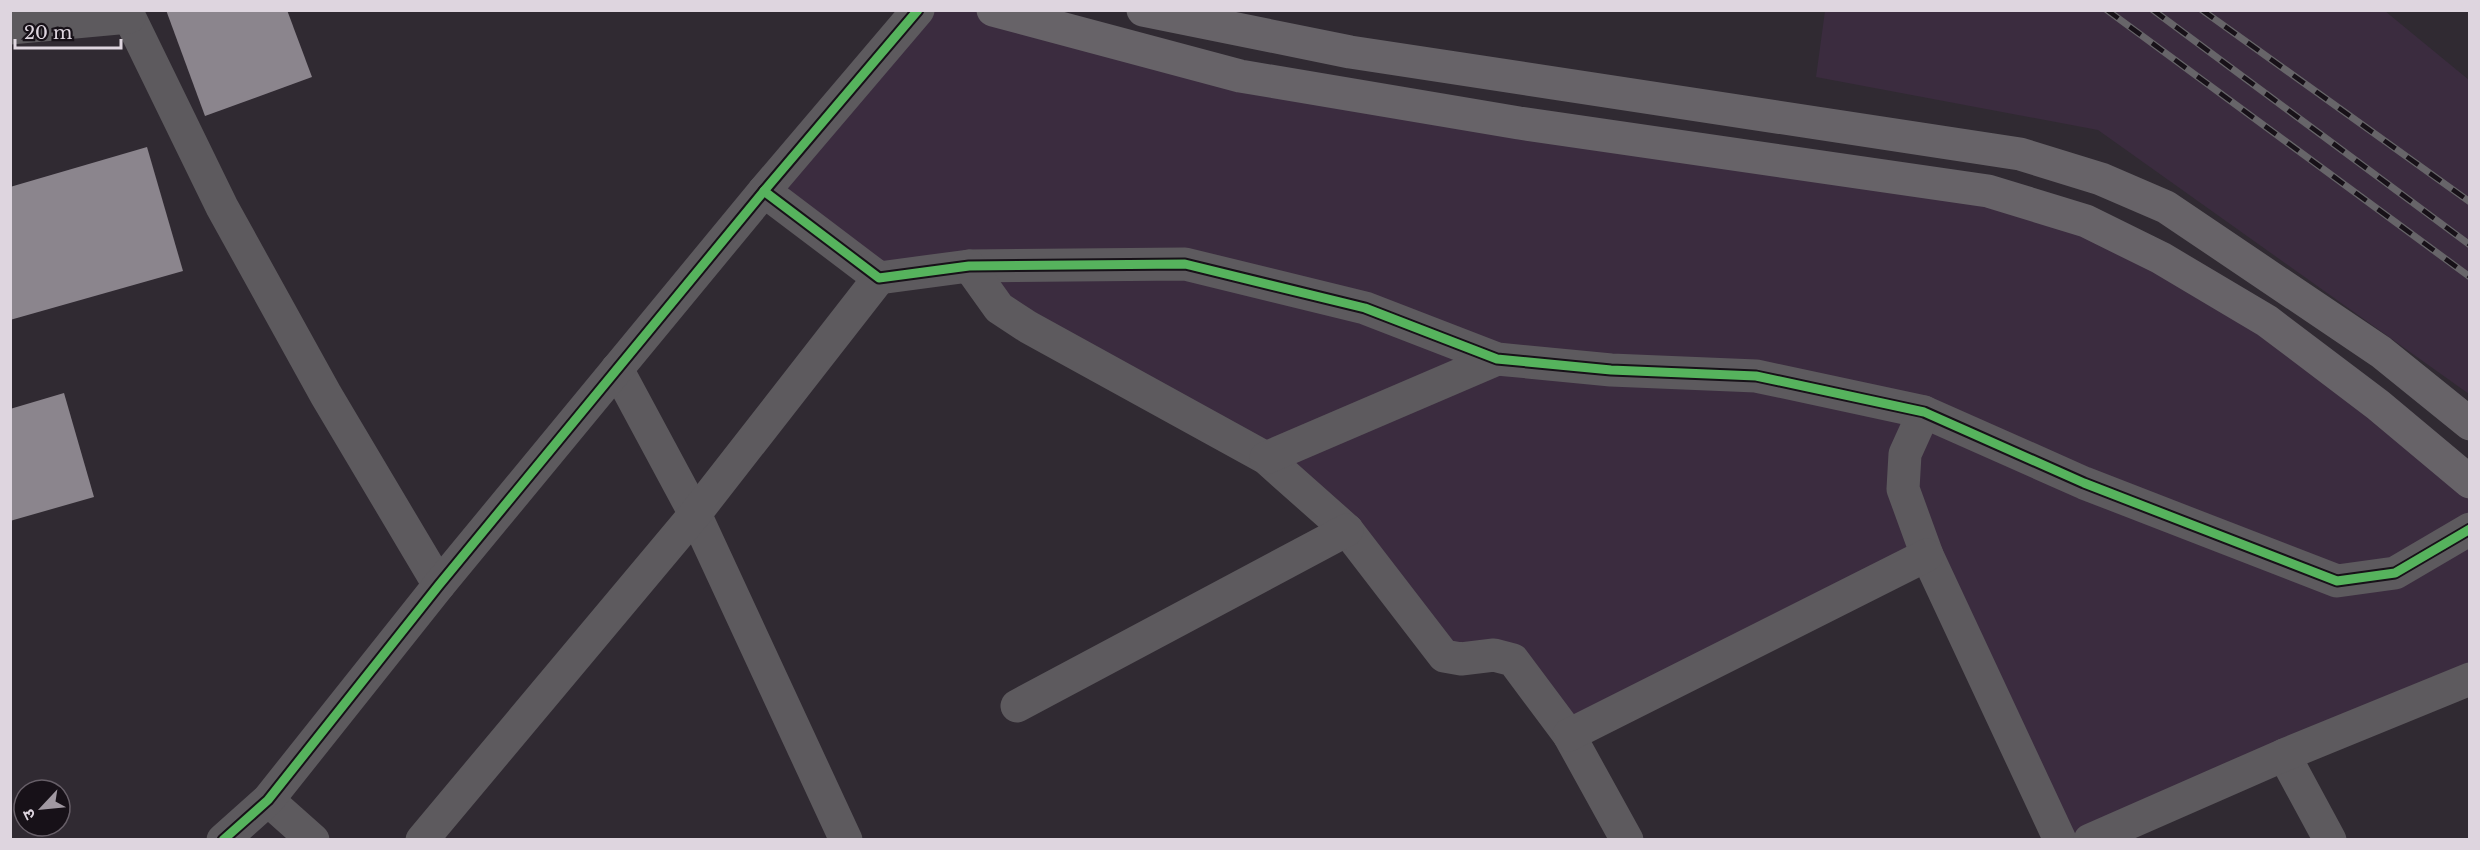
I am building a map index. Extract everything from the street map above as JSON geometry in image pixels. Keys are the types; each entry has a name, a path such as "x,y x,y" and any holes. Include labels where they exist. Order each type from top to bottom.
{"main road":[{"path":"993,10 1240,76 1519,123 1988,191 2086,221 2161,258 2267,321 2378,405 2469,482"},
{"path":"1143,10 1350,52 2020,154 2101,179 2166,207 2237,252 2381,352 2469,424"}],"street":[{"path":"223,840 268,801 439,585 918,10"},
{"path":"10,28 127,14 227,218 326,395 439,585"},
{"path":"765,191 879,279"},
{"path":"423,840 694,514 879,279 969,266 1185,264 1365,308 1497,359 1611,370 1756,376 1924,412 2084,483 2337,581 2395,573 2469,529"},
{"path":"969,266 999,308 1028,327 1266,458 1347,530 1444,656 1461,659 1494,655 1513,660 1569,735 1627,840"},
{"path":"1266,458 1497,359"},
{"path":"617,369 694,514 846,840"},
{"path":"1924,412 1905,454 1904,489 1927,555 2060,840"},
{"path":"1017,706 1347,530"},
{"path":"1569,735 1927,555"},
{"path":"2090,840 2284,755 2469,679"},
{"path":"2284,755 2330,840"},
{"path":"268,801 313,840"}],"shaded area":[{"path":"993,10 1240,76 1988,191 2161,258 2469,482 2469,679 2090,839 2060,839 1927,555 1569,735 1513,660 1461,659 1266,458 1028,327 969,266 879,278 764,191 918,11"},
{"path":"1825,11 2385,11 2469,80 2469,394 2098,130 1816,77"}],"building":[{"path":"166,10 287,10 312,77 205,116"},
{"path":"147,147 183,271 10,320 10,187"},
{"path":"64,393 94,497 10,521 10,409"}],"railway":[{"path":"2107,10 2470,277"},
{"path":"2153,10 2470,245"},
{"path":"2202,10 2470,202"}],"cycle path":[{"path":"223,840 268,800 439,585 764,191 918,10"},
{"path":"764,191 879,278 969,266 1185,264 1365,308 1497,359 1611,370 1756,376 1924,412 2084,483 2337,581 2395,573 2470,529"}]}
